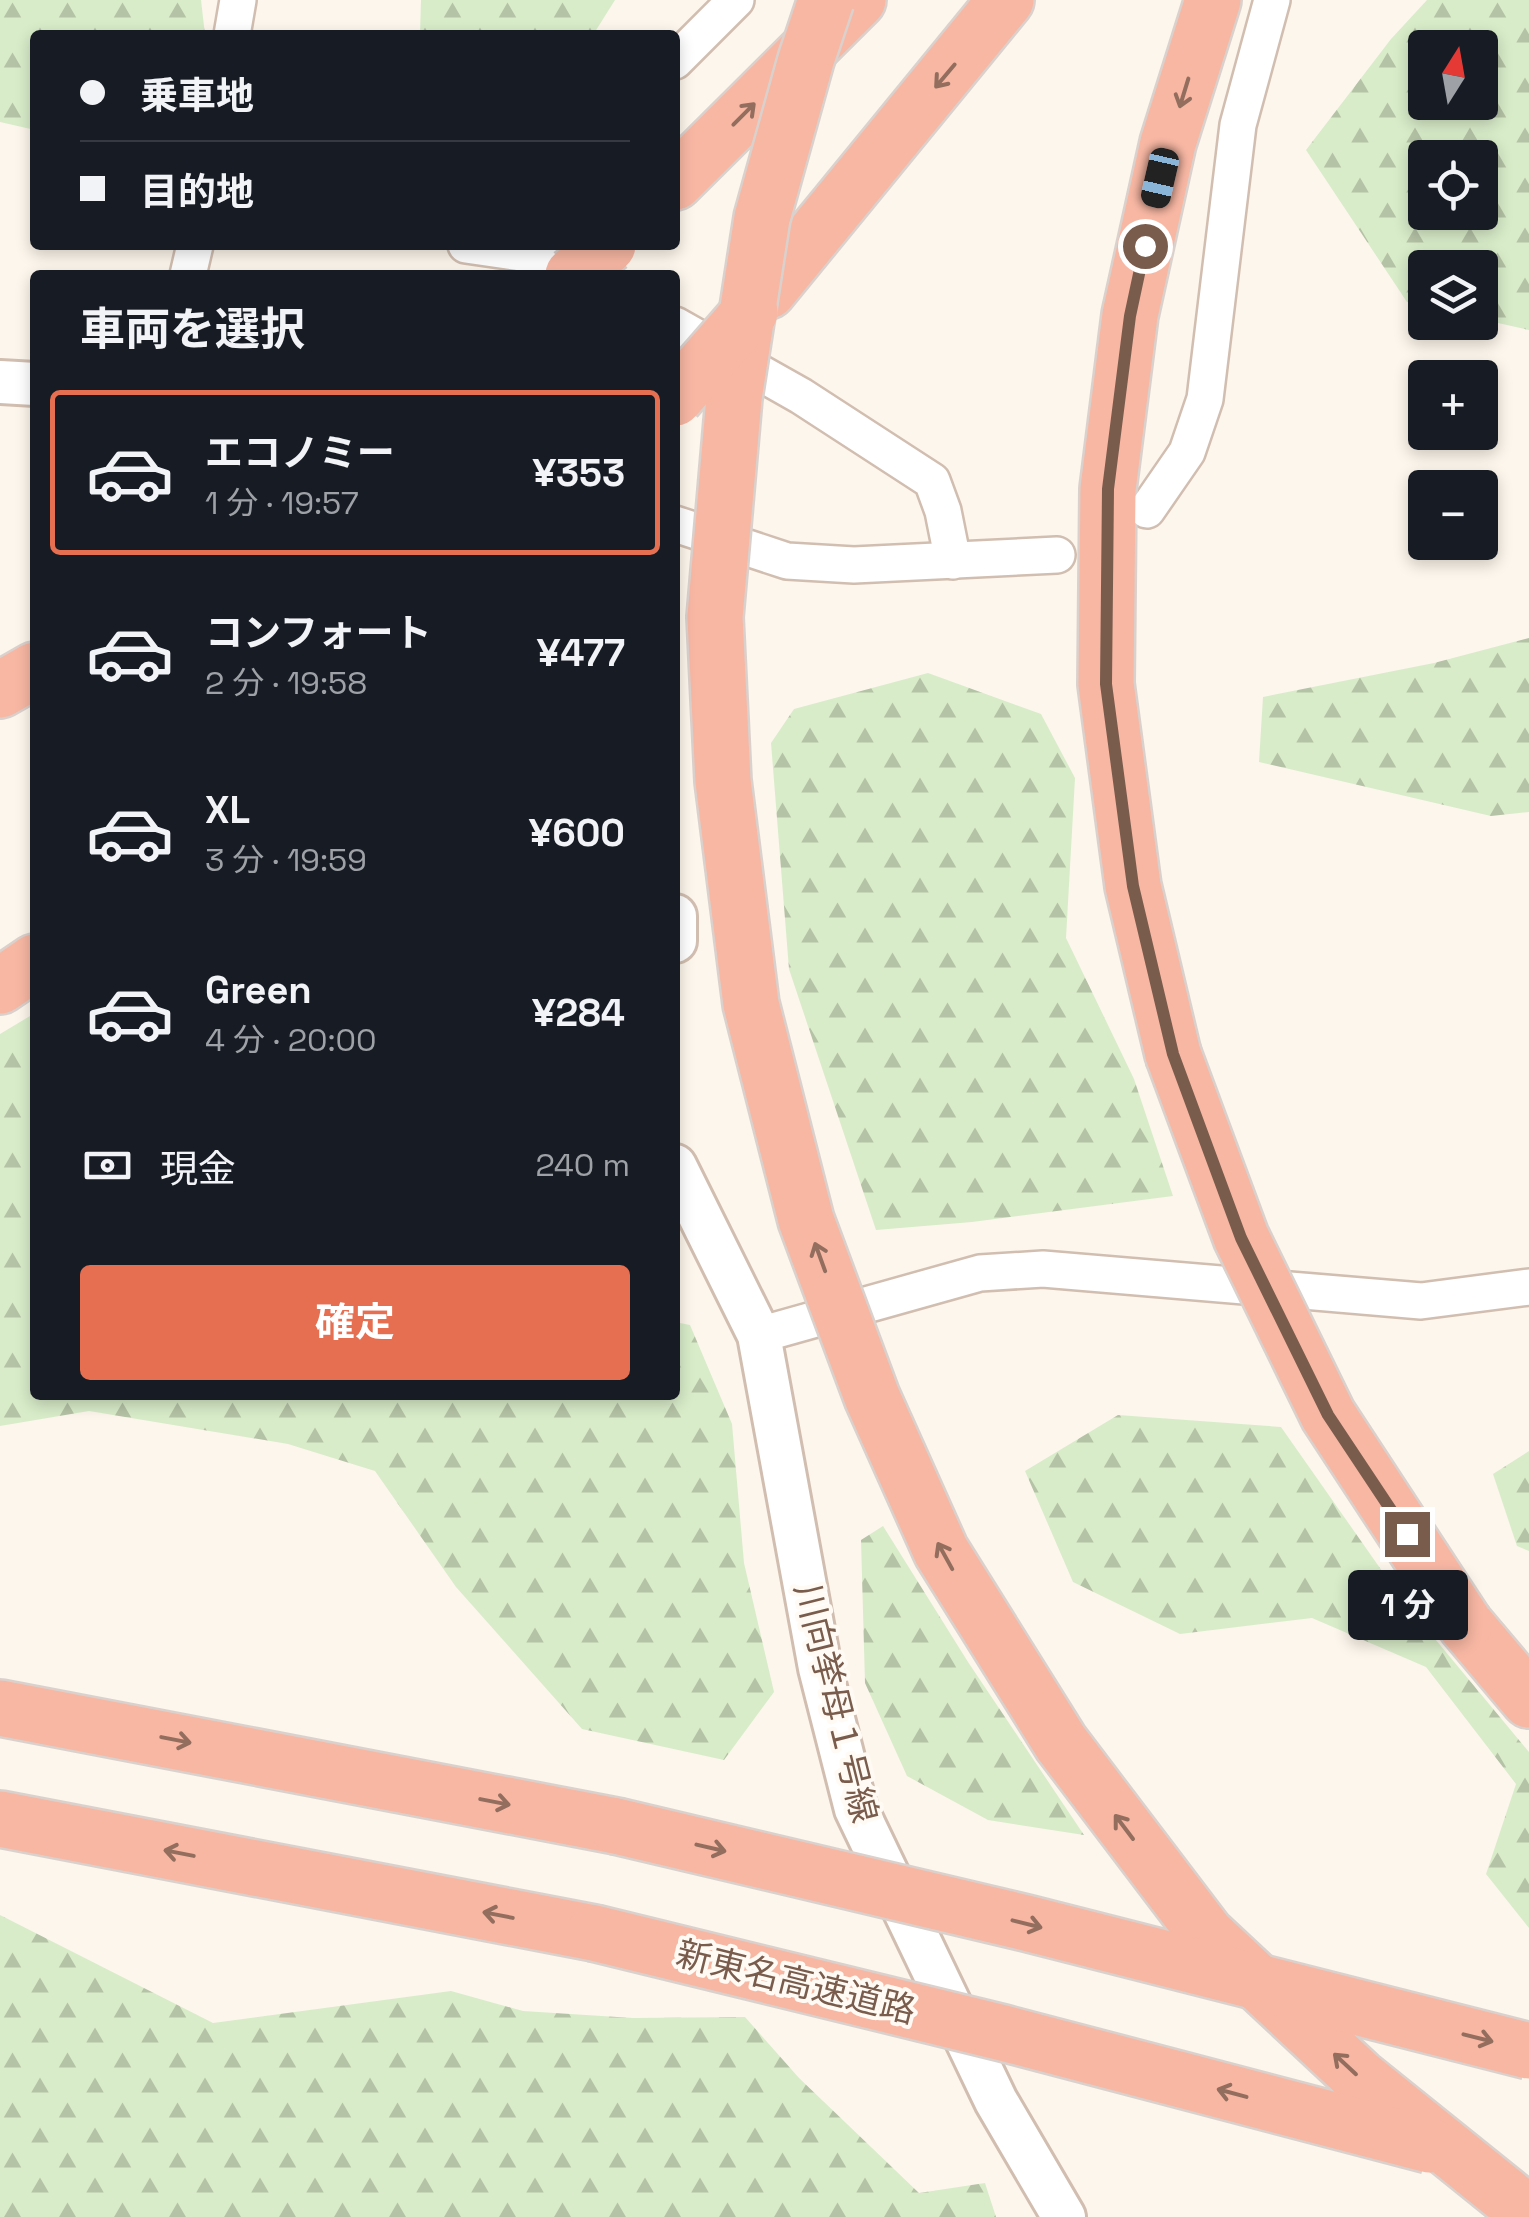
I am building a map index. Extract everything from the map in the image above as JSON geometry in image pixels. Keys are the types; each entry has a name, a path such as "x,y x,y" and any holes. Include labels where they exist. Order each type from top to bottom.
{"highway":[{"path":"826,0 762,218 734,398 715,617 723,781 751,1004 806,1220 872,1397 941,1552 1060,1744 1206,1934 1359,2076 1529,2214"},
{"path":"680,177 858,0"},
{"path":"680,392 1006,0"},
{"path":"1213,0 1168,143 1134,296 1108,489 1106,684 1133,886 1173,1054 1241,1238 1328,1415 1466,1624 1529,1700"},
{"path":"567,263 597,250"},
{"path":"0,690 30,673"},
{"path":"0,986 30,965"},
{"path":"0,1708 616,1826 1026,1923 1529,2051"},
{"name":"新東名高速道路","path":"0,1819 594,1934 1022,2038 1529,2171"}],"street":[{"path":"233,30 238,0"},
{"path":"680,56 736,0"},
{"path":"1148,510 1187,452 1205,399 1238,125 1272,0"},
{"path":"494,250 567,263"},
{"path":"680,328 801,396 932,481 944,511 953,560"},
{"path":"0,382 30,384"},
{"path":"680,526 787,561 854,565 1057,555"},
{"name":"川向挙母１号線","path":"680,1176 760,1335 820,1668 856,1810 996,2101 1064,2217"},
{"path":"760,1335 980,1273 1043,1269 1420,1301 1529,1287"}],"green space":[{"path":"0,0 201,0 204,30 30,30 30,129 0,122"},
{"path":"421,0 615,0 596,30 420,30"},
{"path":"1427,0 1529,0 1529,330 1498,323 1498,250 1408,250 1407,302 1306,150 1391,39"},
{"path":"1529,638 1529,812 1491,816 1259,762 1263,697 1434,663"},
{"path":"928,673 1041,714 1075,778 1066,938 1134,1079 1173,1196 876,1230 789,969 771,743 794,709"},
{"path":"30,1016 30,1400 680,1400 680,1323 690,1325 732,1424 744,1563 774,1692 724,1760 582,1729 456,1587 375,1471 288,1444 89,1411 0,1426 0,1034"},
{"path":"1118,1415 1281,1427 1401,1598 1529,1752 1529,1928 1486,1874 1516,1784 1426,1667 1312,1618 1180,1634 1073,1582 1025,1471"},
{"path":"1529,1451 1529,1551 1517,1546 1493,1474"},
{"path":"883,1526 1084,1835 988,1820 907,1776 865,1683 861,1540"},
{"path":"0,1915 213,2023 451,1991 523,2011 633,2018 745,2017 799,2078 919,2193 985,2183 996,2217 0,2217"}],"route":[{"path":"1145,246 1130,316 1108,489 1106,684 1133,886 1173,1054 1241,1238 1328,1415 1407,1534"}]}
